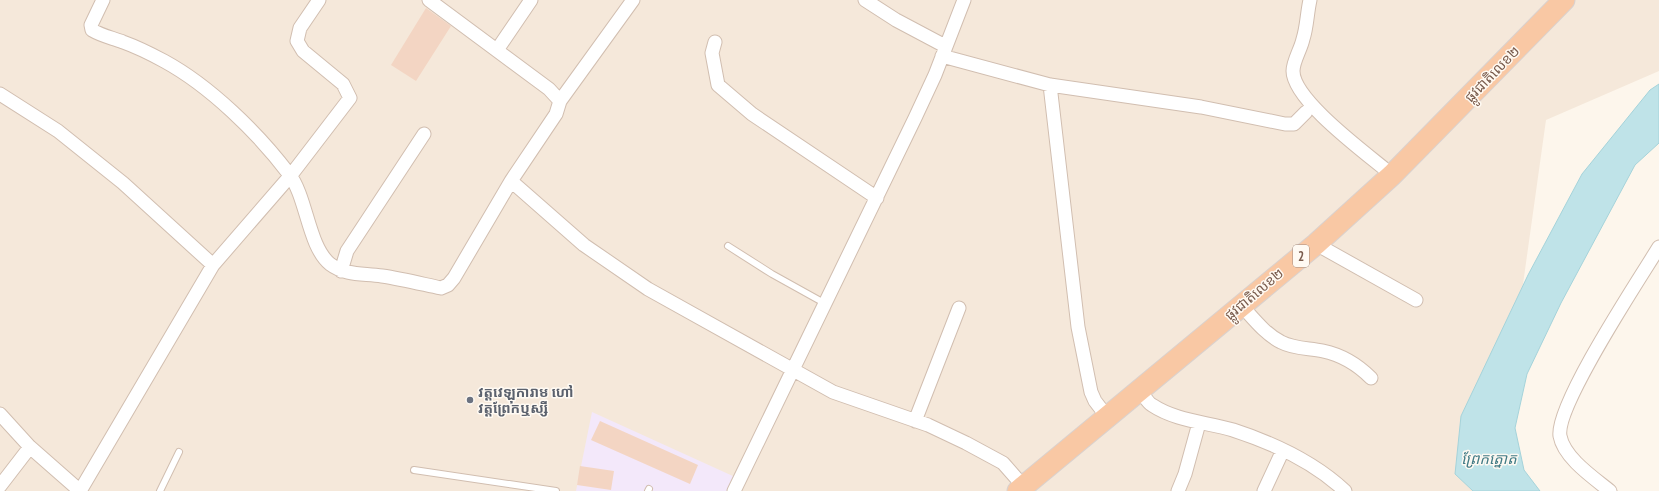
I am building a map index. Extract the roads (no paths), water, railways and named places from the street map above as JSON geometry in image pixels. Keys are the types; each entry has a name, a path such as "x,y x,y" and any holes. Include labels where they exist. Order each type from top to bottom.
{"highway":[{"name":"ផ្លូវជាតិលេខ២","path":"1021,489 1316,244 1392,175 1564,0"}],"street":[{"path":"104,0 91,25 92,30 166,62 213,94 268,148 290,175 320,252 330,264 341,270 359,274 380,275 442,288 448,285 511,181 556,114 560,101 633,0"},
{"path":"0,414 30,447 80,491 213,265 290,175 350,98 343,84 303,51 297,41 300,28 319,0"},
{"path":"429,0 549,89 560,101"},
{"path":"865,0 943,51 1050,86 1201,107 1285,124 1294,124 1306,112"},
{"path":"734,491 916,118 964,0"},
{"path":"1310,0 1304,38 1293,71 1297,84 1325,120 1392,175"},
{"path":"497,50 524,2"},
{"path":"715,42 712,53 718,85 752,114 877,198"},
{"path":"1050,86 1078,327 1091,392 1095,401 1108,418"},
{"path":"0,94 58,131 111,173 213,265"},
{"path":"341,270 347,251 424,134"},
{"path":"511,181 584,245 648,289 834,392 935,428 1003,463 1021,489"},
{"path":"1316,244 1416,300"},
{"path":"1610,491 1582,469 1568,452 1560,435 1564,415 1576,387 1607,330 1659,247"},
{"path":"1241,305 1269,335 1282,343 1336,354 1362,369 1371,378"},
{"path":"915,421 959,308"},
{"path":"1140,391 1151,404 1165,412 1199,423 1233,430 1283,450 1310,464 1345,491"},
{"path":"1178,491 1185,474 1199,423"},
{"path":"0,486 30,447"},
{"path":"1264,491 1283,450"}],"lane":[{"path":"728,246 772,274 826,304"},
{"path":"160,491 179,452"},
{"path":"414,470 556,491"}],"water":[{"name":"ព្រែកត្នោត","path":"1659,84 1659,143 1635,165 1561,303 1527,374 1515,428 1524,470 1540,491 1473,491 1455,474 1461,416 1528,275 1582,174 1650,90"}],"place":[{"name":"វត្តវេឡុការាម ហៅ វត្តព្រែកឬស្សី","path":"470,400"}]}
